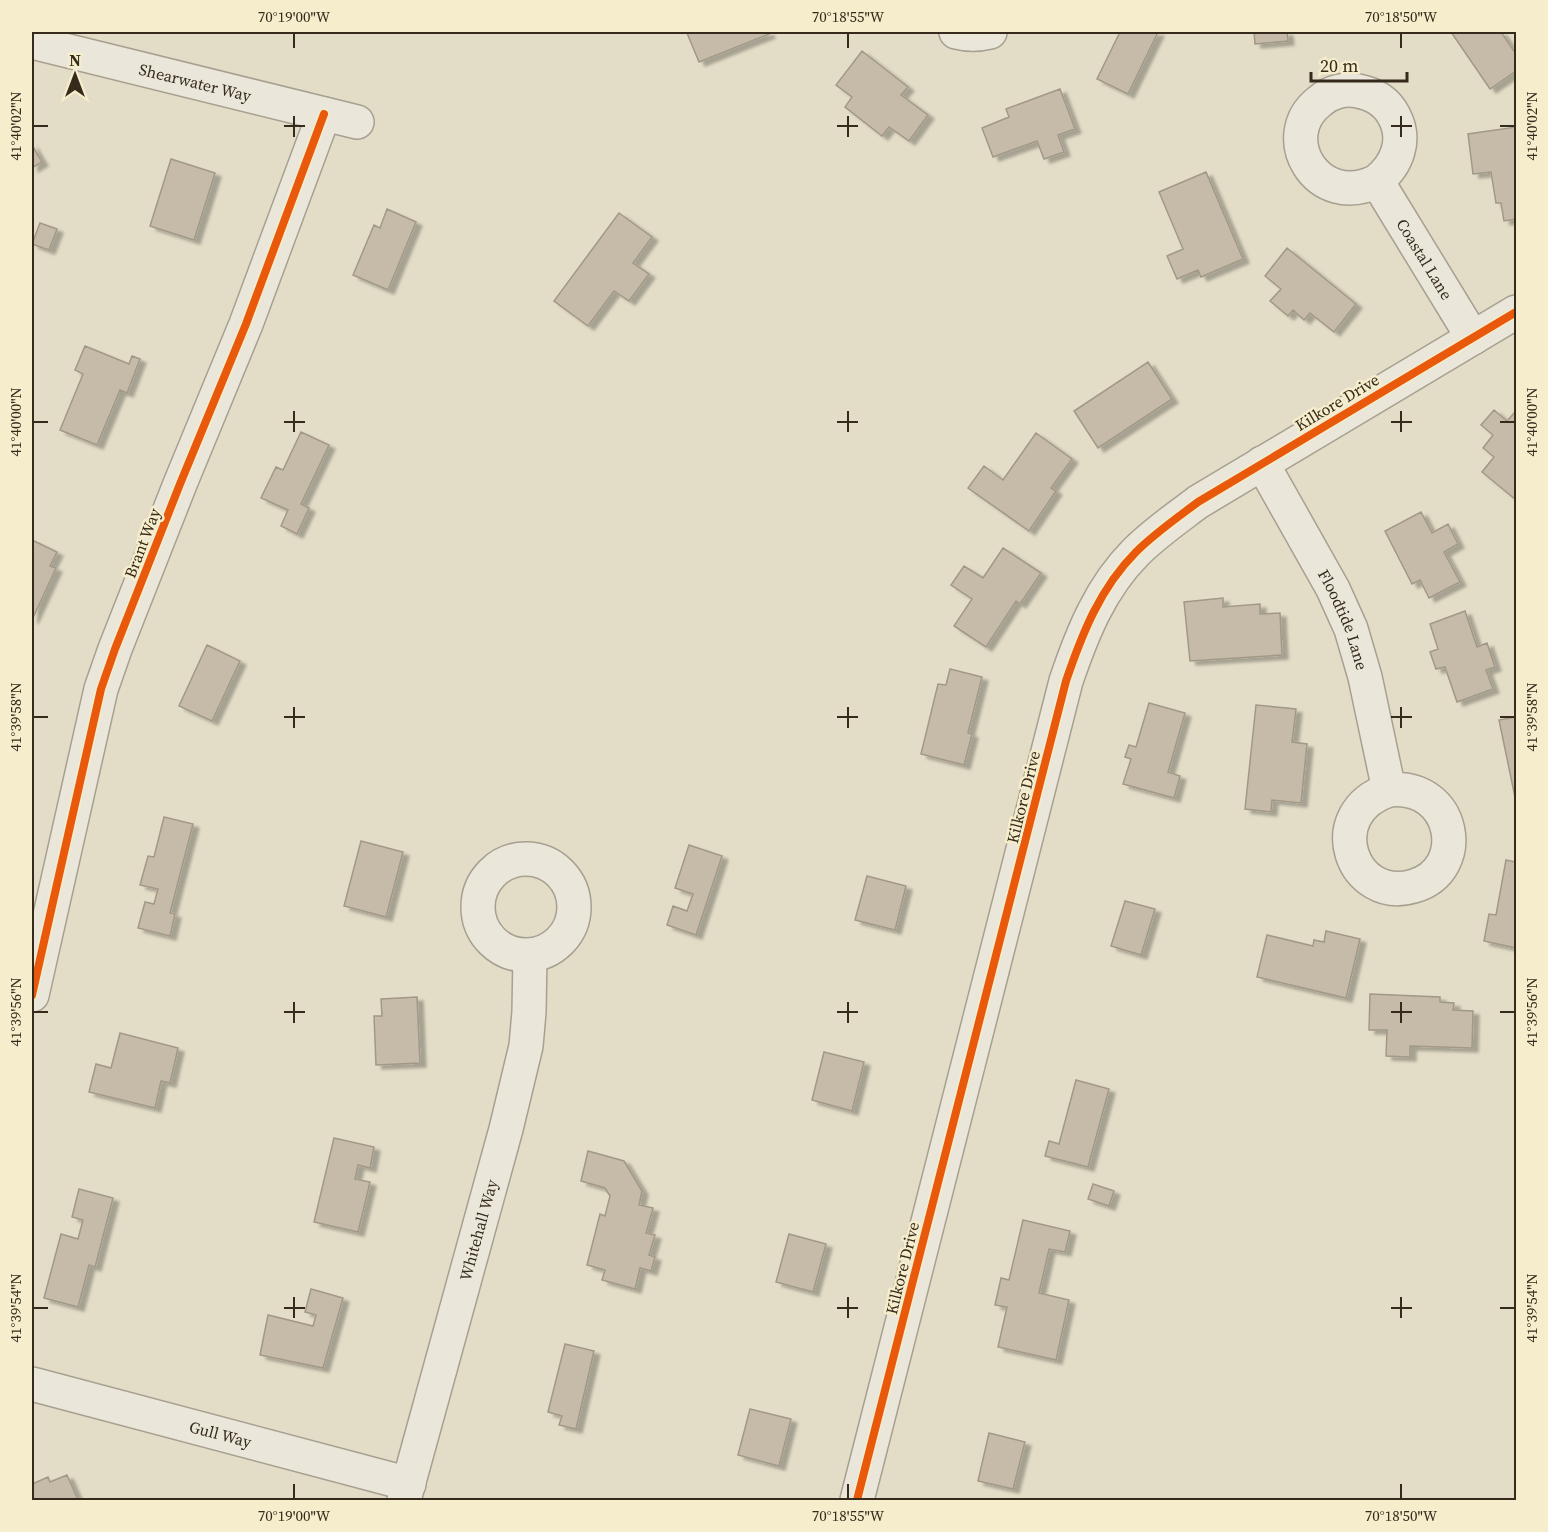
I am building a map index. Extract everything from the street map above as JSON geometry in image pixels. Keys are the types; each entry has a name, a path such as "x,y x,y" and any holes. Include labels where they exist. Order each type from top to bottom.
{"street":[{"path":"956,32 977,34 990,32"},
{"name":"Shearwater Way","path":"32,42 357,122"},
{"name":"Brant Way","path":"32,995 101,690 180,484 246,324 324,114"},
{"name":"Coastal Lane","path":"1377,181 1473,338"},
{"name":"Kilkore Drive","path":"857,1500 1060,704 1079,643 1095,608 1113,579 1136,552 1165,526 1198,502 1516,312"},
{"name":"Floodtide Lane","path":"1262,463 1333,589 1352,629 1365,677 1389,790"},
{"name":"Whitehall Way","path":"407,1492 506,1129 523,1056 530,1012 530,956"},
{"name":"Gull Way","path":"32,1384 407,1492"}],"building":[{"path":"768,32 769,34 699,62 687,33"},
{"path":"1120,32 1158,32 1128,94 1097,79"},
{"path":"1254,32 1287,32 1288,41 1255,44"},
{"path":"1451,32 1501,32 1516,54 1516,71 1490,89"},
{"path":"862,51 908,87 901,95 928,115 909,141 889,127 882,136 845,107 852,97 836,85"},
{"path":"1060,89 1075,129 1058,135 1064,152 1044,159 1037,141 993,157 982,128 1009,117 1006,109"},
{"path":"1516,127 1516,219 1504,221 1501,203 1496,203 1491,172 1473,174 1468,134"},
{"path":"32,145 42,162 32,168"},
{"path":"171,159 215,173 194,240 150,226"},
{"path":"1206,172 1243,259 1201,277 1198,270 1177,279 1167,256 1183,249 1159,192"},
{"path":"387,209 416,222 388,290 353,275 374,225 380,228"},
{"path":"619,213 652,237 633,263 649,274 629,301 614,291 588,326 554,301"},
{"path":"40,223 57,229 49,250 32,244"},
{"path":"1287,248 1356,304 1334,332 1310,313 1304,320 1293,310 1288,316 1270,301 1281,289 1265,276"},
{"path":"85,346 129,364 132,356 140,359 127,393 120,390 97,445 60,430 83,374 75,370"},
{"path":"1148,362 1172,399 1098,448 1074,411"},
{"path":"1494,410 1507,421 1514,413 1516,415 1516,500 1482,472 1494,457 1483,448 1493,435 1481,425"},
{"path":"301,432 329,445 301,504 309,508 297,534 281,526 288,510 261,498 276,467 283,470"},
{"path":"1036,433 1072,459 1051,488 1056,491 1029,531 968,488 984,466 1003,480"},
{"path":"1421,512 1432,533 1448,524 1458,544 1444,552 1460,582 1429,598 1420,580 1412,584 1385,531"},
{"path":"32,540 57,552 50,566 56,568 32,620"},
{"path":"1003,548 1041,573 1020,604 1016,601 986,647 954,626 972,599 951,585 964,566 983,578"},
{"path":"1223,598 1223,607 1260,604 1260,614 1280,613 1282,655 1190,661 1184,602"},
{"path":"1465,611 1477,647 1487,643 1495,667 1486,670 1493,689 1457,702 1445,667 1436,669 1430,652 1438,649 1430,624"},
{"path":"207,645 240,661 212,721 179,706"},
{"path":"950,669 982,677 968,733 972,734 964,765 921,754 938,684 946,685"},
{"path":"1149,703 1185,713 1168,772 1180,776 1174,798 1123,784 1131,759 1125,757 1129,745 1136,747"},
{"path":"1256,705 1296,709 1292,742 1307,744 1301,803 1272,800 1271,812 1245,809"},
{"path":"1516,717 1516,802 1499,720"},
{"path":"164,817 193,824 170,913 175,914 170,936 138,928 145,902 154,904 158,889 140,885 148,856 154,857"},
{"path":"361,841 403,852 386,917 344,906"},
{"path":"689,845 722,856 696,935 667,925 673,906 687,911 693,894 675,888"},
{"path":"1506,860 1516,862 1516,948 1484,941 1489,914 1496,915"},
{"path":"867,876 906,886 895,930 855,920"},
{"path":"1125,901 1155,909 1141,955 1111,946"},
{"path":"1326,931 1360,939 1346,998 1257,977 1267,935 1313,946 1314,940 1324,942"},
{"path":"1370,994 1440,997 1440,1002 1454,1003 1453,1010 1473,1011 1472,1048 1410,1046 1410,1057 1386,1056 1387,1030 1369,1030"},
{"path":"417,997 420,1063 376,1065 374,1016 382,1016 381,999"},
{"path":"120,1033 178,1048 170,1083 161,1081 155,1108 89,1092 96,1064 111,1068"},
{"path":"824,1052 864,1062 852,1111 812,1100"},
{"path":"1076,1080 1109,1089 1088,1167 1045,1156 1049,1141 1059,1144"},
{"path":"334,1138 374,1147 370,1168 358,1165 355,1179 370,1182 358,1232 314,1222"},
{"path":"588,1151 624,1161 642,1191 639,1205 653,1208 646,1233 655,1235 649,1255 655,1257 651,1271 640,1268 635,1289 602,1280 605,1270 587,1265 600,1214 605,1216 610,1196 605,1188 581,1181"},
{"path":"1093,1184 1114,1191 1109,1206 1088,1199"},
{"path":"79,1189 113,1198 95,1267 89,1265 78,1307 44,1298 61,1234 78,1239 83,1220 72,1217"},
{"path":"1023,1220 1070,1231 1065,1252 1049,1249 1039,1293 1069,1300 1056,1360 998,1347 1007,1307 995,1305 1001,1278 1009,1280"},
{"path":"789,1234 826,1244 813,1292 776,1282"},
{"path":"311,1289 343,1298 323,1368 260,1355 268,1315 313,1326 316,1315 305,1312"},
{"path":"565,1344 594,1351 576,1429 559,1425 562,1416 548,1412"},
{"path":"750,1409 791,1419 779,1466 738,1455"},
{"path":"989,1433 1025,1442 1013,1489 978,1481"},
{"path":"67,1475 78,1500 32,1500 32,1484 48,1477 50,1482"}],"cycle path":[{"path":"32,995 101,689 180,484 246,324 324,114"},
{"path":"857,1500 1066,681 1093,612 1112,581 1136,552 1198,502 1516,312"}]}
